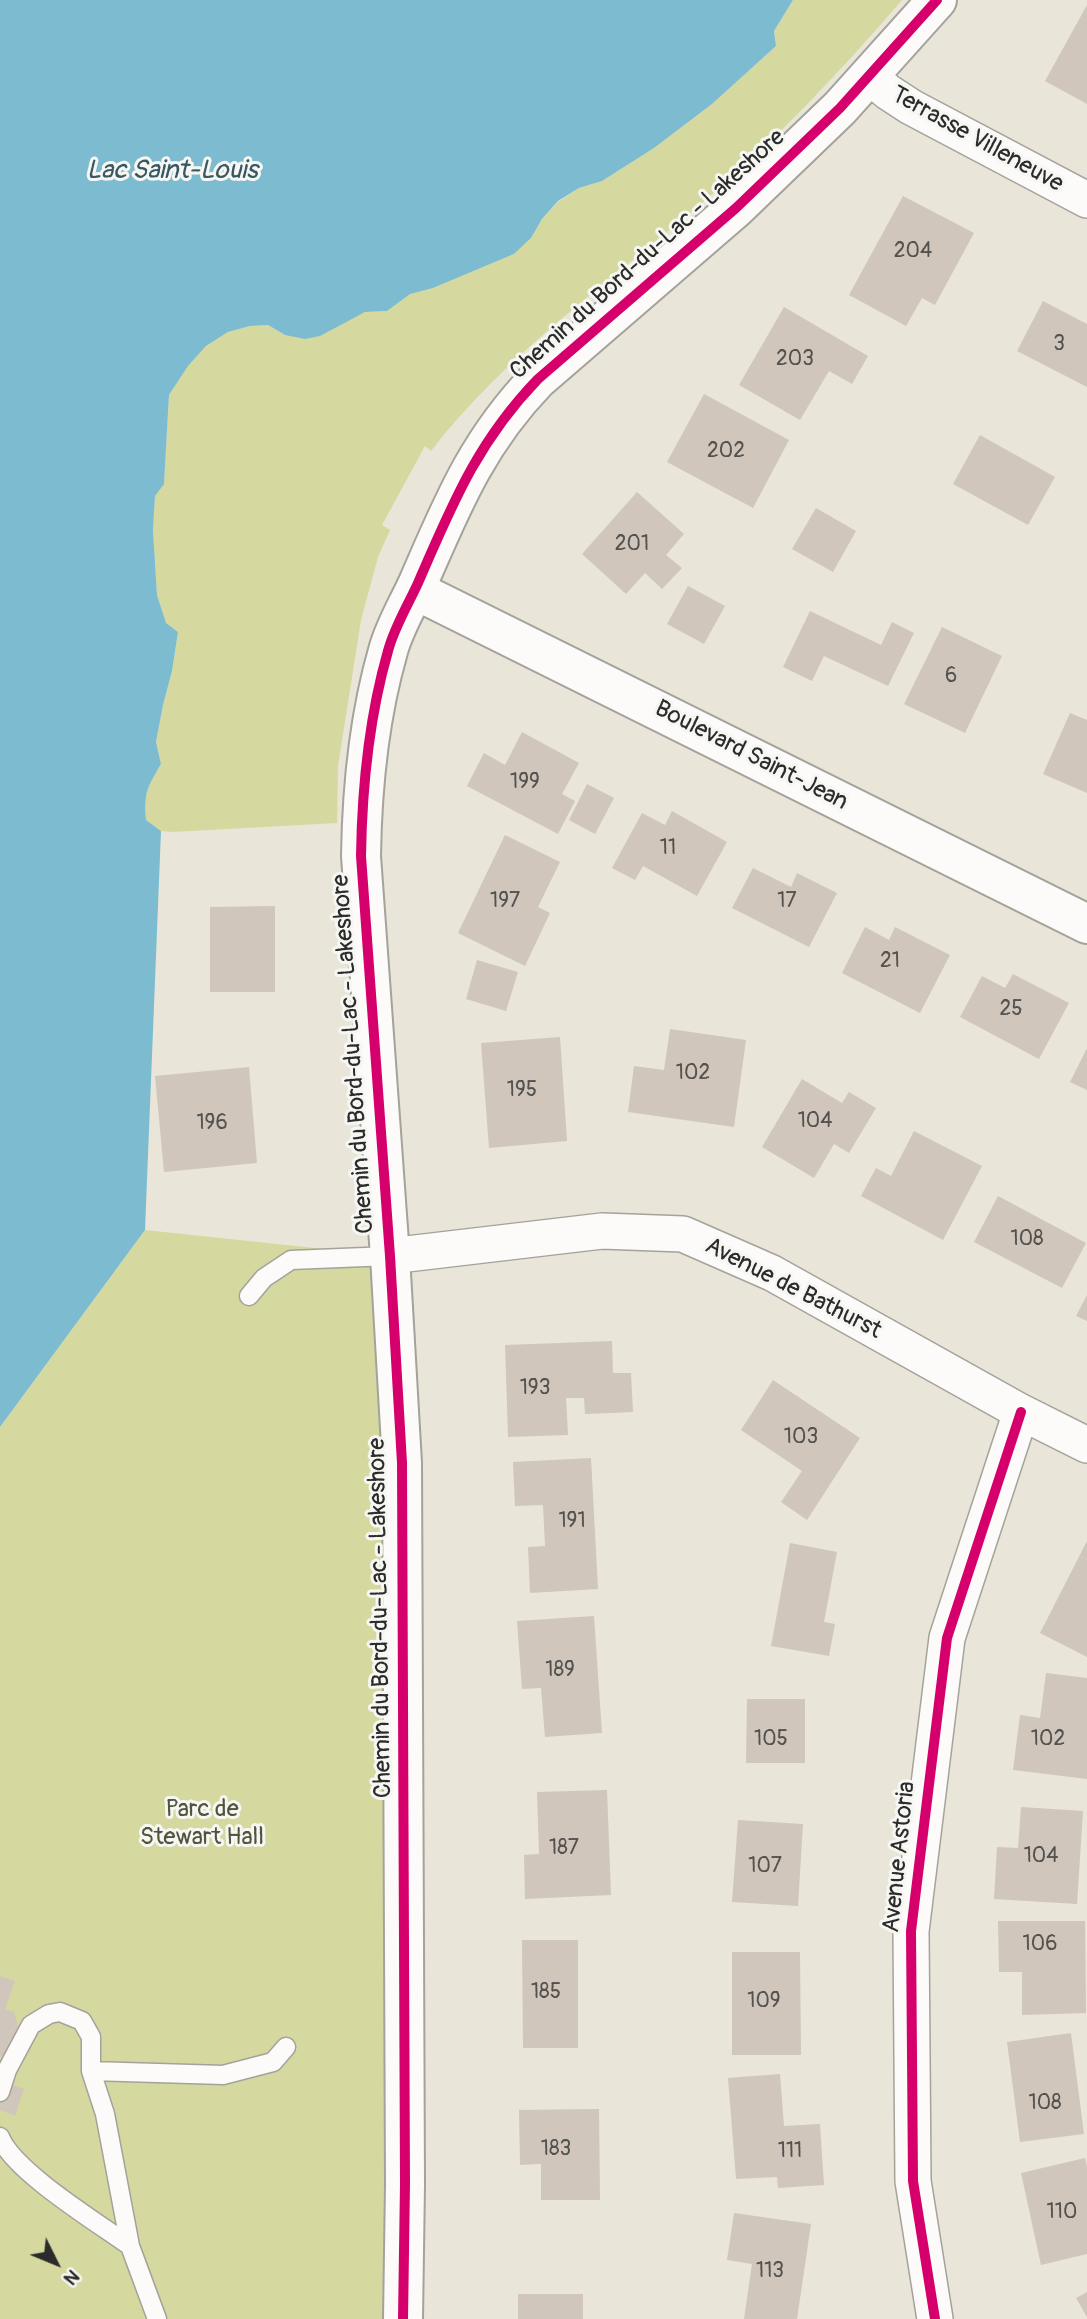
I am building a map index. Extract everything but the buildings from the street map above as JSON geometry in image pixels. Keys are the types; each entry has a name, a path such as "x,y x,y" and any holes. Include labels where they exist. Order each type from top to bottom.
{"street":[{"name":"Chemin du Bord-du-Lac - Lakeshore","path":"403,2319 405,2183 402,1463 361,856 361,823 370,743 385,662 388,649 470,469 488,439 520,398 538,379 736,208 870,76 937,0"},
{"name":"Terrasse Villeneuve","path":"870,76 904,103 1087,200"},
{"name":"Boulevard Saint-Jean","path":"415,590 1087,924"},
{"name":"Avenue de Bathurst","path":"390,1256 602,1231 683,1234 772,1273 1021,1412 1087,1444"},
{"name":"Avenue Astoria","path":"935,2319 913,2180 911,1931 947,1637 1021,1412"}],"lane":[{"path":"249,1296 264,1278 291,1260 390,1256"},
{"path":"0,2092 7,2070 31,2025 49,2014 61,2012 82,2021 91,2037 91,2070 105,2114 130,2246 157,2319"},
{"path":"91,2070 223,2075 273,2062 286,2047"},
{"path":"0,2137 4,2148 21,2166 130,2246"}],"green space":[{"path":"793,0 902,0 855,54 754,157 525,351 460,416 431,451 425,446 382,525 390,530 378,557 361,620 338,766 337,823 172,832 161,831 146,820 148,790 161,764 156,742 178,632 166,624 157,595 153,530 155,496 164,483 169,395 188,366 206,346 228,332 250,326 268,325 285,335 345,321 365,312 387,311 410,293 433,288 514,254 531,238 542,219 558,202 579,188 602,181 654,148 712,104 776,46 774,31"},
{"name":"Parc de Stewart Hall","path":"145,1230 390,1256 403,2319 0,2319 0,1427"}],"water":[{"name":"Lac Saint-Louis","path":"0,0 793,0 774,31 776,46 712,104 654,148 602,181 579,188 558,201 542,219 531,238 514,254 433,288 410,294 387,311 365,312 320,336 305,339 285,335 268,325 250,326 228,332 206,346 188,366 169,395 164,484 155,496 153,530 157,595 166,623 178,632 156,742 161,764 146,796 146,820 161,831 145,1230 0,1427"}],"cycle path":[{"path":"403,2319 405,2184 402,1463 361,856 368,753 381,676 394,634 455,501 498,426 538,379 736,208 840,108 937,0"},
{"path":"935,2319 913,2181 911,1931 947,1638 1021,1412"}]}
